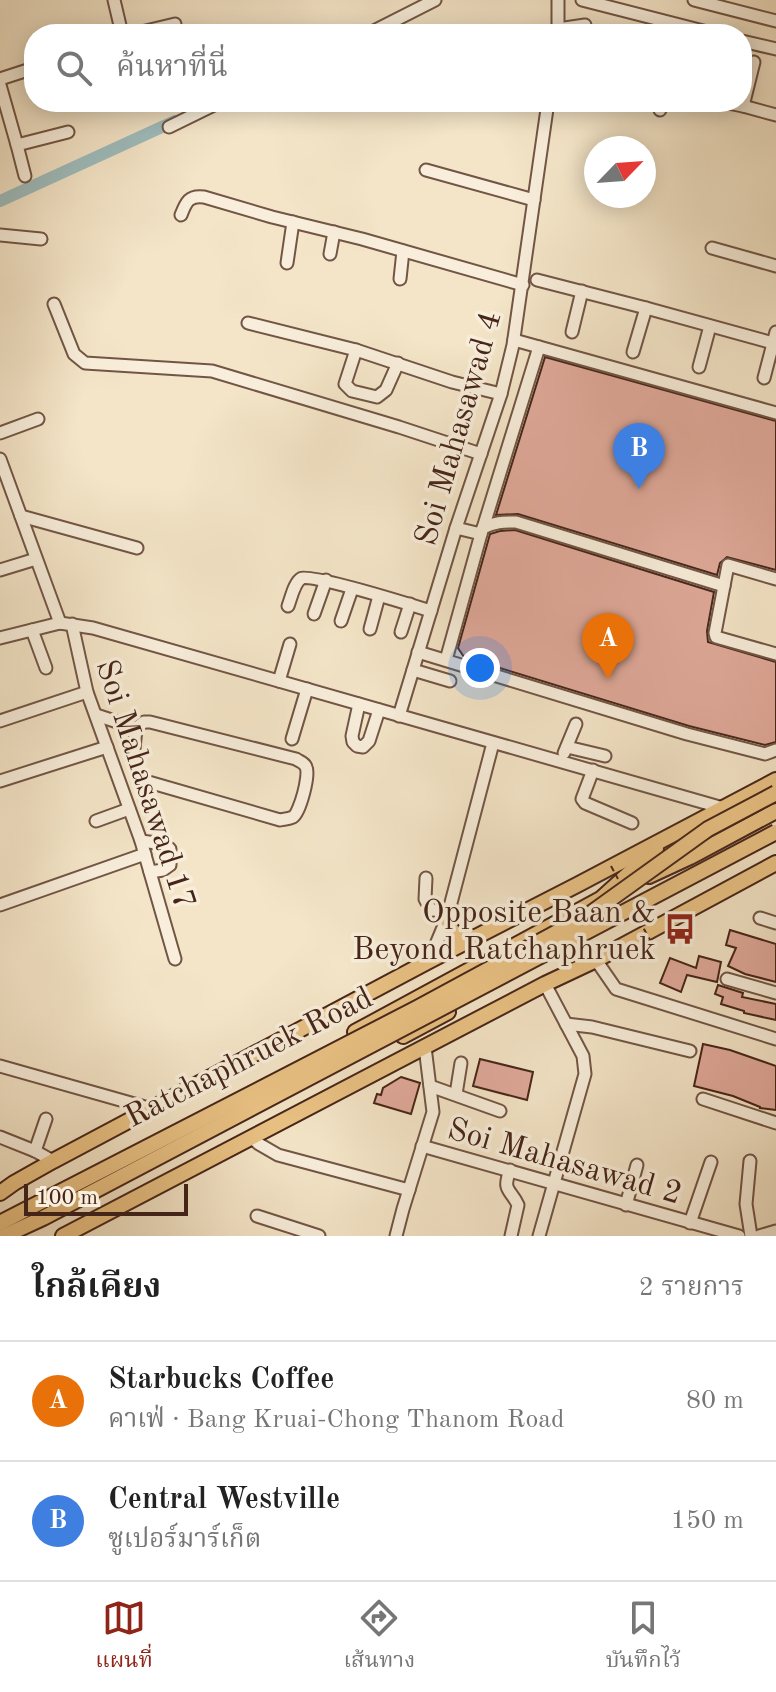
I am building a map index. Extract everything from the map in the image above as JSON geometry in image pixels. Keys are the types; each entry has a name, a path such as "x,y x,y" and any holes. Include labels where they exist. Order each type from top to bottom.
{"main road":[{"path":"5,1188 474,937 776,780"},
{"path":"0,1223 417,1008 587,916 708,829 776,793"},
{"name":"Ratchaphruek Road","path":"0,1216 367,1026 603,897 690,857 776,811"},
{"path":"4,1236 776,832"},
{"path":"603,897 672,835"},
{"name":"Ratchaphruek Road","path":"15,1236 122,1183 776,839"},
{"path":"63,1236 596,960 776,863"},
{"path":"448,915 450,929 459,936 474,937"}],"street":[{"path":"114,0 120,24"},
{"path":"388,24 435,0"},
{"path":"558,0 558,24"},
{"path":"582,0 676,24"},
{"path":"694,0 776,21"},
{"path":"752,43 776,49"},
{"path":"752,70 754,62"},
{"path":"0,79 24,71"},
{"path":"0,85 25,176"},
{"path":"752,108 776,115"},
{"path":"169,127 200,112"},
{"name":"Soi Mahasawad 4","path":"399,716 456,528 501,394 523,285 547,112"},
{"path":"17,145 68,132"},
{"path":"426,170 534,200"},
{"path":"181,215 186,202 197,196 523,285"},
{"path":"287,263 293,222"},
{"path":"330,254 334,232"},
{"path":"0,235 41,239"},
{"path":"712,248 776,266"},
{"path":"400,279 403,251"},
{"path":"537,280 710,326 774,338 764,378"},
{"path":"572,332 582,291"},
{"path":"54,304 74,354 85,363 212,371 481,454"},
{"path":"633,352 646,308"},
{"path":"248,323 356,350 452,382 501,394"},
{"path":"699,367 710,326"},
{"path":"514,340 776,413"},
{"path":"446,660 539,347"},
{"path":"356,350 345,384 352,391 382,396 398,363"},
{"path":"0,433 38,419"},
{"name":"Soi Mahasawad 17","path":"0,459 36,559 66,624 141,841 175,959"},
{"path":"21,516 137,548"},
{"path":"456,528 482,531 500,521 516,522 724,586"},
{"path":"0,570 36,559"},
{"path":"776,579 728,565 715,629 716,637 776,654"},
{"path":"288,606 301,578 305,576 431,611"},
{"path":"314,614 326,580"},
{"path":"341,621 352,589"},
{"path":"370,629 379,596"},
{"path":"401,632 410,604"},
{"path":"0,638 66,624 279,681 723,808"},
{"path":"32,630 46,668"},
{"path":"279,681 290,644"},
{"path":"418,652 687,734 765,754 776,750"},
{"path":"413,670 450,681"},
{"path":"292,739 307,689"},
{"path":"0,721 87,692"},
{"path":"359,704 352,736 357,746 363,747 369,741 379,710"},
{"path":"96,715 136,728"},
{"path":"150,722 296,759 303,763 307,773 299,809 294,816 280,820 145,781 135,770 136,728 150,722"},
{"path":"561,761 576,724"},
{"path":"429,961 448,915 493,743"},
{"path":"0,781 107,747"},
{"path":"567,747 605,756"},
{"path":"593,770 582,799 632,823"},
{"path":"96,821 129,809"},
{"path":"141,841 164,844 170,849 170,865 150,872"},
{"path":"0,905 145,854"},
{"path":"426,878 425,899 431,910 448,915"},
{"path":"760,918 776,923"},
{"path":"596,960 616,989 776,1039"},
{"path":"727,979 776,993"},
{"path":"539,1236 585,1074 583,1056 545,984"},
{"path":"566,1024 592,1027 690,1051"},
{"path":"396,1236 433,1112 425,1047"},
{"path":"456,1094 461,1063"},
{"path":"0,1066 152,1109"},
{"path":"430,1086 500,1111"},
{"path":"703,1099 776,1123"},
{"path":"35,1151 46,1119"},
{"path":"0,1137 53,1161"},
{"path":"251,1137 278,1155 409,1190"},
{"name":"Soi Mahasawad 2","path":"422,1146 739,1236"},
{"path":"750,1161 746,1204 751,1236"},
{"path":"690,1223 711,1162"},
{"path":"626,1205 637,1165"},
{"path":"510,1170 506,1188 518,1205 511,1236"},
{"path":"257,1216 319,1236"},
{"path":"761,1236 776,1231"}],"building":[{"path":"545,357 776,421 776,570 727,557 720,563 717,575 518,514 496,515"},
{"path":"515,530 714,592 708,642 776,662 776,742 765,745 689,726 464,657 458,648 490,534"},
{"path":"730,930 776,944 776,982 728,966 736,948 726,945"},
{"path":"699,956 721,962 717,982 687,975 681,992 660,983 670,958 696,968"},
{"path":"718,985 743,993 742,997 776,1004 776,1020 721,1004 723,997 715,994"},
{"path":"703,1044 776,1066 776,1110 760,1108 733,1096 694,1086"},
{"path":"480,1059 533,1072 527,1100 473,1086"},
{"path":"401,1077 420,1083 411,1114 374,1103 383,1088"}],"waterway":[{"path":"0,201 175,121"}],"place":[{"name":"Central Westville","path":"639,489"},
{"name":"Starbucks Coffee","path":"608,679"},
{"name":"Opposite Baan & Beyond Ratchaphruek","path":"680,929"}]}
